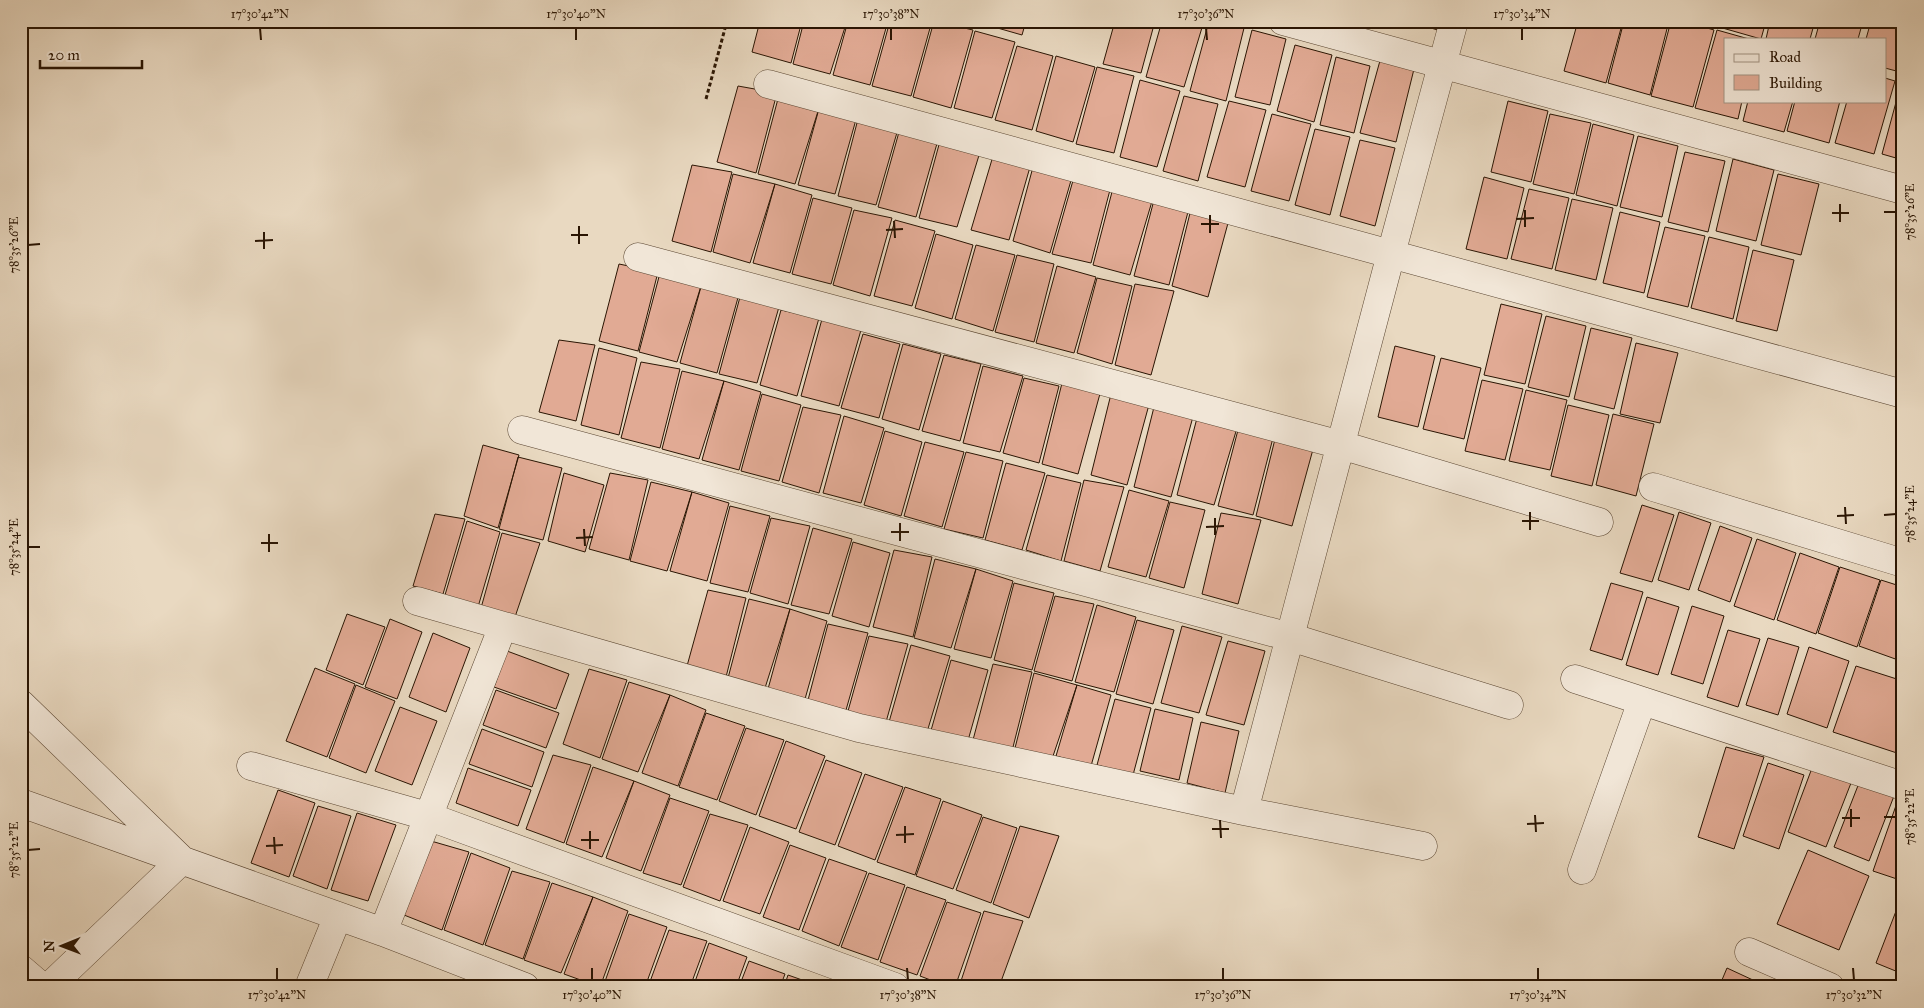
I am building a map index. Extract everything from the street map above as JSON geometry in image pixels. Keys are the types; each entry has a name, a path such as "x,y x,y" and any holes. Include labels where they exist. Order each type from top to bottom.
{"street":[{"path":"1283,21 1903,190"},
{"path":"1244,811 1454,21"},
{"path":"768,84 1903,394"},
{"path":"638,257 1341,445 1599,522"},
{"path":"522,430 1290,637 1509,705"},
{"path":"1653,487 1903,563"},
{"path":"417,601 859,728 1244,811 1423,846"},
{"path":"383,932 503,626"},
{"path":"1575,679 1903,786"},
{"path":"1582,870 1642,701"},
{"path":"21,704 182,860"},
{"path":"252,766 427,816 895,987"},
{"path":"21,803 383,932 525,987"},
{"path":"49,987 182,860"},
{"path":"310,987 338,916"},
{"path":"1749,952 1830,987"},
{"path":"21,969 42,987"}],"path":[{"path":"706,99 728,21"}],"building":[{"path":"760,21 802,21 791,63 752,52"},
{"path":"804,21 847,21 830,74 793,64"},
{"path":"848,21 888,21 870,85 833,75"},
{"path":"890,21 932,21 911,96 872,86"},
{"path":"934,21 973,30 951,108 913,97"},
{"path":"988,21 1026,21 1022,35 987,25"},
{"path":"1115,21 1155,21 1141,73 1103,64"},
{"path":"1162,21 1204,21 1184,87 1146,77"},
{"path":"1209,21 1235,21 1245,24 1226,101 1190,91"},
{"path":"1407,21 1451,21 1448,33"},
{"path":"1578,21 1623,21 1606,83 1564,71"},
{"path":"1624,21 1669,21 1650,95 1608,83"},
{"path":"1671,21 1683,21 1714,30 1693,107 1651,96"},
{"path":"1698,21 1712,21 1712,25"},
{"path":"1720,21 1766,21 1761,38 1719,27"},
{"path":"1770,21 1815,21 1810,38 1766,38"},
{"path":"1820,21 1863,21 1858,38 1815,38"},
{"path":"1871,21 1903,21 1903,61 1900,72 1886,68 1886,38 1866,38"},
{"path":"1252,30 1286,39 1270,105 1235,97"},
{"path":"1717,30 1745,38 1724,38 1724,102 1742,102 1738,119 1695,108"},
{"path":"975,31 1015,42 992,118 954,108"},
{"path":"1295,45 1332,55 1314,122 1277,111"},
{"path":"1017,46 1053,56 1032,130 995,120"},
{"path":"1056,56 1095,67 1073,142 1036,131"},
{"path":"1336,57 1370,66 1354,133 1320,125"},
{"path":"1381,57 1415,65 1396,142 1360,133"},
{"path":"1097,67 1134,76 1114,153 1076,144"},
{"path":"1886,78 1895,81 1874,154 1835,143 1847,102 1886,102"},
{"path":"1140,80 1180,91 1157,167 1120,157"},
{"path":"1903,80 1903,160 1882,154"},
{"path":"738,86 777,93 756,173 717,162"},
{"path":"779,95 820,105 795,184 758,174"},
{"path":"1184,96 1218,104 1198,181 1163,171"},
{"path":"1229,101 1266,110 1245,187 1207,177"},
{"path":"1508,101 1548,111 1531,182 1491,172"},
{"path":"1748,102 1793,102 1784,132 1743,121"},
{"path":"1795,102 1840,102 1829,143 1787,131"},
{"path":"820,105 857,116 835,194 798,185"},
{"path":"1272,114 1311,124 1289,201 1251,191"},
{"path":"1550,114 1591,123 1574,194 1533,184"},
{"path":"858,119 898,129 876,205 838,196"},
{"path":"1593,124 1634,135 1617,206 1576,195"},
{"path":"1315,129 1350,137 1330,215 1295,205"},
{"path":"899,132 938,140 916,217 878,207"},
{"path":"1638,136 1678,146 1662,217 1620,207"},
{"path":"1360,140 1395,148 1375,226 1340,216"},
{"path":"940,141 980,152 957,227 919,218"},
{"path":"1685,152 1725,161 1708,232 1668,222"},
{"path":"993,156 1030,167 1009,240 971,230"},
{"path":"1733,159 1774,170 1756,241 1716,231"},
{"path":"692,165 732,172 711,252 672,241"},
{"path":"1033,167 1072,177 1050,253 1013,241"},
{"path":"733,174 775,184 750,263 713,252"},
{"path":"1778,174 1819,184 1801,255 1761,245"},
{"path":"1074,177 1111,186 1091,263 1052,254"},
{"path":"1484,177 1524,188 1507,259 1466,249"},
{"path":"775,184 812,195 790,273 753,263"},
{"path":"1113,188 1153,198 1130,275 1093,265"},
{"path":"1529,189 1569,198 1552,269 1511,259"},
{"path":"813,198 852,208 831,284 792,274"},
{"path":"1572,199 1613,208 1596,280 1555,270"},
{"path":"1154,200 1189,208 1169,285 1134,276"},
{"path":"1192,205 1231,212 1208,297 1172,286"},
{"path":"854,210 892,218 870,296 833,285"},
{"path":"1620,212 1660,222 1644,293 1603,283"},
{"path":"895,220 935,231 912,306 874,296"},
{"path":"1665,227 1705,236 1688,307 1647,297"},
{"path":"936,234 973,245 952,319 915,308"},
{"path":"1709,237 1749,247 1733,319 1691,308"},
{"path":"976,245 1015,255 993,331 955,319"},
{"path":"1753,250 1794,260 1777,331 1736,321"},
{"path":"1017,255 1054,264 1034,342 995,332"},
{"path":"619,264 658,272 638,351 599,341"},
{"path":"1057,266 1096,277 1074,353 1036,343"},
{"path":"660,273 702,283 677,362 639,352"},
{"path":"1097,278 1132,286 1112,364 1077,353"},
{"path":"702,283 739,294 717,373 680,363"},
{"path":"1135,284 1174,291 1151,375 1115,365"},
{"path":"740,297 779,307 757,383 719,374"},
{"path":"1501,304 1542,314 1525,384 1484,375"},
{"path":"781,310 819,318 797,396 760,385"},
{"path":"1546,316 1586,326 1569,397 1528,387"},
{"path":"822,319 861,330 839,406 801,396"},
{"path":"1591,328 1632,338 1614,409 1574,399"},
{"path":"863,334 900,344 879,418 841,408"},
{"path":"559,340 595,345 576,421 539,412"},
{"path":"1636,343 1678,353 1660,423 1620,414"},
{"path":"903,344 941,354 919,430 882,419"},
{"path":"1395,346 1435,356 1418,427 1378,417"},
{"path":"599,348 637,358 619,435 581,425"},
{"path":"944,355 981,364 960,441 922,431"},
{"path":"1441,358 1481,368 1464,439 1423,429"},
{"path":"641,362 680,369 660,448 621,438"},
{"path":"983,366 1023,376 1000,452 963,443"},
{"path":"682,371 724,381 699,459 662,449"},
{"path":"1024,378 1059,386 1039,463 1003,453"},
{"path":"1482,380 1523,389 1505,460 1465,451"},
{"path":"724,381 761,392 739,470 702,460"},
{"path":"1062,383 1101,390 1078,474 1042,464"},
{"path":"1526,390 1567,400 1550,470 1509,461"},
{"path":"762,394 801,405 779,481 741,471"},
{"path":"1111,394 1150,401 1127,485 1091,475"},
{"path":"1568,405 1609,415 1592,486 1551,476"},
{"path":"803,407 841,415 819,493 782,482"},
{"path":"1154,407 1194,413 1171,497 1134,487"},
{"path":"1613,414 1654,424 1636,496 1596,485"},
{"path":"844,416 884,428 861,503 823,493"},
{"path":"1197,418 1237,428 1214,505 1177,495"},
{"path":"1238,430 1273,438 1253,515 1218,506"},
{"path":"885,431 922,442 901,516 864,505"},
{"path":"1276,435 1315,442 1292,526 1256,516"},
{"path":"925,442 964,452 942,527 904,516"},
{"path":"483,445 519,455 498,528 464,516"},
{"path":"966,452 1003,461 983,538 944,529"},
{"path":"518,457 562,468 543,540 499,529"},
{"path":"1006,463 1045,473 1022,550 985,540"},
{"path":"564,473 604,485 585,552 548,541"},
{"path":"610,473 648,480 629,560 589,549"},
{"path":"1047,475 1081,483 1061,561 1026,550"},
{"path":"1084,480 1124,487 1100,571 1064,561"},
{"path":"651,482 692,492 667,571 630,561"},
{"path":"1129,490 1169,501 1146,577 1108,567"},
{"path":"692,492 729,503 707,581 670,571"},
{"path":"1170,502 1205,510 1184,588 1149,578"},
{"path":"1642,505 1674,515 1652,582 1620,573"},
{"path":"730,506 770,516 748,592 710,583"},
{"path":"1679,512 1711,523 1689,590 1658,580"},
{"path":"1221,513 1261,520 1238,604 1202,594"},
{"path":"435,514 465,519 443,594 413,586"},
{"path":"771,518 810,526 788,604 750,593"},
{"path":"467,521 500,532 478,607 445,595"},
{"path":"1720,526 1752,538 1730,602 1698,590"},
{"path":"813,528 852,539 829,614 791,605"},
{"path":"502,533 540,543 515,617 481,608"},
{"path":"1757,539 1796,553 1774,620 1734,606"},
{"path":"853,542 890,553 869,627 832,616"},
{"path":"894,550 932,557 913,637 873,627"},
{"path":"1800,553 1839,567 1816,634 1777,620"},
{"path":"935,559 976,569 951,648 914,638"},
{"path":"1840,567 1880,580 1857,647 1818,633"},
{"path":"976,569 1013,581 991,658 954,649"},
{"path":"1881,580 1903,587 1901,661 1859,646"},
{"path":"1014,583 1054,593 1032,670 994,660"},
{"path":"1611,583 1643,592 1622,660 1590,650"},
{"path":"708,590 746,598 726,677 687,666"},
{"path":"1055,596 1094,604 1072,681 1034,671"},
{"path":"1647,597 1679,607 1658,675 1626,665"},
{"path":"749,599 790,609 765,688 728,678"},
{"path":"1097,605 1136,617 1114,692 1075,682"},
{"path":"1692,606 1724,616 1703,684 1671,674"},
{"path":"790,609 827,621 805,699 768,689"},
{"path":"347,614 385,627 363,685 326,670"},
{"path":"390,619 422,632 397,699 365,687"},
{"path":"1137,620 1174,630 1153,704 1116,694"},
{"path":"828,624 868,633 846,710 808,700"},
{"path":"1182,626 1222,637 1199,713 1161,703"},
{"path":"1728,630 1760,639 1738,707 1707,697"},
{"path":"433,633 470,648 446,712 409,697"},
{"path":"869,636 908,644 886,722 848,711"},
{"path":"1768,638 1799,647 1778,715 1746,705"},
{"path":"1228,641 1265,651 1244,725 1206,715"},
{"path":"911,645 950,656 927,732 889,722"},
{"path":"1809,647 1849,661 1827,728 1787,714"},
{"path":"507,651 569,674 556,709 494,687"},
{"path":"951,660 988,670 967,744 930,734"},
{"path":"993,664 1032,672 1012,751 973,740"},
{"path":"1856,666 1903,681 1903,755 1833,732"},
{"path":"315,668 355,684 327,757 286,741"},
{"path":"589,669 627,680 600,758 563,744"},
{"path":"1034,673 1077,685 1051,762 1014,752"},
{"path":"629,682 670,695 638,772 602,759"},
{"path":"356,685 395,701 366,773 329,758"},
{"path":"1077,685 1111,695 1091,766 1056,756"},
{"path":"496,690 559,713 546,748 483,725"},
{"path":"670,695 706,710 678,786 642,773"},
{"path":"1115,699 1151,708 1133,775 1097,765"},
{"path":"400,707 437,721 412,785 375,771"},
{"path":"1155,709 1193,718 1179,780 1140,771"},
{"path":"706,713 745,726 717,800 679,787"},
{"path":"1201,722 1239,731 1225,793 1187,783"},
{"path":"746,728 784,740 756,815 719,801"},
{"path":"482,729 544,752 532,787 469,764"},
{"path":"786,741 825,756 796,829 759,816"},
{"path":"1726,747 1764,757 1734,849 1698,837"},
{"path":"553,755 591,765 564,843 526,829"},
{"path":"826,760 862,773 835,845 799,832"},
{"path":"1768,763 1804,775 1779,849 1743,836"},
{"path":"593,767 634,781 602,857 566,844"},
{"path":"468,768 531,790 518,826 456,803"},
{"path":"1812,768 1851,783 1826,847 1788,832"},
{"path":"865,774 903,787 875,860 838,846"},
{"path":"634,781 670,795 641,871 606,858"},
{"path":"1859,783 1894,796 1869,861 1834,847"},
{"path":"905,787 941,799 915,875 877,862"},
{"path":"278,790 315,803 289,877 251,863"},
{"path":"1899,797 1903,798 1903,881 1873,871"},
{"path":"670,798 709,811 681,885 643,873"},
{"path":"943,801 982,815 953,889 916,876"},
{"path":"318,806 351,816 327,889 293,876"},
{"path":"357,813 396,825 368,901 331,890"},
{"path":"710,814 748,825 720,901 683,887"},
{"path":"983,817 1017,828 991,903 956,890"},
{"path":"1020,826 1059,836 1029,918 993,904"},
{"path":"750,827 789,842 760,914 723,901"},
{"path":"431,841 469,852 442,930 404,915"},
{"path":"790,845 826,858 799,930 763,917"},
{"path":"1808,850 1869,876 1839,950 1777,924"},
{"path":"471,853 510,868 483,945 444,930"},
{"path":"829,859 867,872 839,946 802,931"},
{"path":"512,871 550,882 523,959 485,945"},
{"path":"869,873 905,885 878,960 841,947"},
{"path":"552,883 593,897 561,973 524,960"},
{"path":"907,887 946,900 917,975 880,962"},
{"path":"1903,893 1903,974 1876,963"},
{"path":"593,897 628,911 600,987 564,974"},
{"path":"947,902 981,913 955,987 949,987 920,976"},
{"path":"984,911 1023,921 999,987 959,987"},
{"path":"629,914 667,927 645,987 603,987"},
{"path":"669,930 707,941 690,987 648,987"},
{"path":"709,943 747,957 736,987 693,987"},
{"path":"749,961 785,974 780,987 739,987"},
{"path":"1727,968 1768,987 1719,987"},
{"path":"788,975 822,987 784,987"}]}
